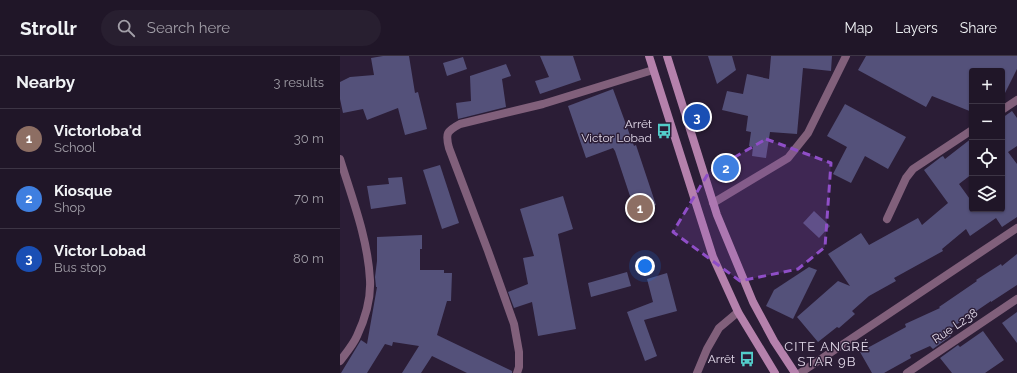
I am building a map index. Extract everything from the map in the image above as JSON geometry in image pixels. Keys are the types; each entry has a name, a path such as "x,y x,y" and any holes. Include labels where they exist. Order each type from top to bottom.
{"main road":[{"path":"649,56 713,257 738,312 775,373"},
{"path":"667,56 713,203 753,302 774,342 795,373"}],"street":[{"path":"713,203 788,158 808,133 846,56"},
{"path":"517,373 519,367 514,324 449,148 446,138 448,133 451,129 460,124 543,104 653,70"},
{"path":"1005,108 1017,100"},
{"path":"887,219 906,178 913,169 969,132"},
{"path":"340,159 363,236 368,260 370,281 368,307 357,337 340,361"},
{"path":"800,373 1017,228"},
{"name":"Rue L238","path":"907,373 1017,298"},
{"path":"696,373 719,328 738,312"}],"highlighted area":[{"path":"766,139 831,163 825,247 798,269 740,281 673,232 709,172"}],"building":[{"path":"383,56 409,56 415,93 418,92 427,129 405,135 398,108 367,120 363,109 343,113 340,99 340,82 350,77 374,75 371,58"},
{"path":"540,56 573,56 581,80 540,94 535,81 549,77"},
{"path":"708,56 732,56 736,70 717,84"},
{"path":"771,56 832,56 831,71 803,68 797,134 770,132 766,158 752,156 753,147 749,146 751,132 746,131 748,116 722,110 727,91 743,94 747,74 769,79"},
{"path":"866,56 1017,56 1017,69 1005,93 1005,68 969,68 969,111 932,96 926,107 858,70"},
{"path":"463,57 467,69 447,76 443,63"},
{"path":"506,64 511,76 502,79 506,107 458,119 456,103 471,101 470,76"},
{"path":"613,89 634,146 636,145 656,205 635,211 615,151 613,148 586,158 568,106"},
{"path":"845,104 906,137 888,169 865,156 851,183 833,174 847,147 827,136"},
{"path":"1012,111 1017,118 1017,146 1008,152 1017,164 1017,217 1002,227 996,218 970,236 966,229 942,249 943,251 894,278 896,281 869,296 852,311 855,314 839,328 837,327 818,342 797,317 838,281 850,286 828,254 861,233 869,245 918,218 922,225 948,203 924,170 941,157 943,156 945,159 969,140 969,176 959,184 969,198 969,212 1005,212 1005,116"},
{"path":"440,165 459,223 442,229 423,170"},
{"path":"402,177 406,204 371,209 367,186 389,184 388,178"},
{"path":"563,196 573,229 558,234 576,329 538,336 532,302 514,308 508,292 528,284 523,258 534,256 520,209"},
{"path":"814,211 830,226 819,238 803,223"},
{"path":"422,235 420,270 444,270 444,273 452,273 451,301 447,301 437,335 512,371 512,373 467,373 432,356 421,373 402,373 419,346 393,342 392,346 385,344 367,373 341,373 361,340 367,344 377,287 375,277 377,237"},
{"path":"1017,254 1017,285 947,331 951,336 933,349 930,346 910,355 911,358 884,373 872,373 860,352 906,327 905,324 940,308 939,307 977,281 976,280 1001,264 1002,266"},
{"path":"809,267 817,270 793,319 766,306 774,290"},
{"path":"627,272 631,286 591,297 588,283"},
{"path":"667,273 677,311 644,320 657,356 645,361 627,312 653,302 647,279"},
{"path":"1017,312 1017,343 1002,323"},
{"path":"983,331 1004,360 985,373 952,373 940,358 958,345 960,347"}],"place":[{"name":"Victor Lobad","path":"697,117"},
{"name":"Arrêt Victor Lobad","path":"664,131"},
{"name":"Kiosque","path":"726,168"},
{"name":"Victorloba'd","path":"640,208"},
{"name":"Arrêt","path":"747,359"}],"district":[{"name":"CITE ANGRÉ STAR 9B","path":"827,354"}]}
